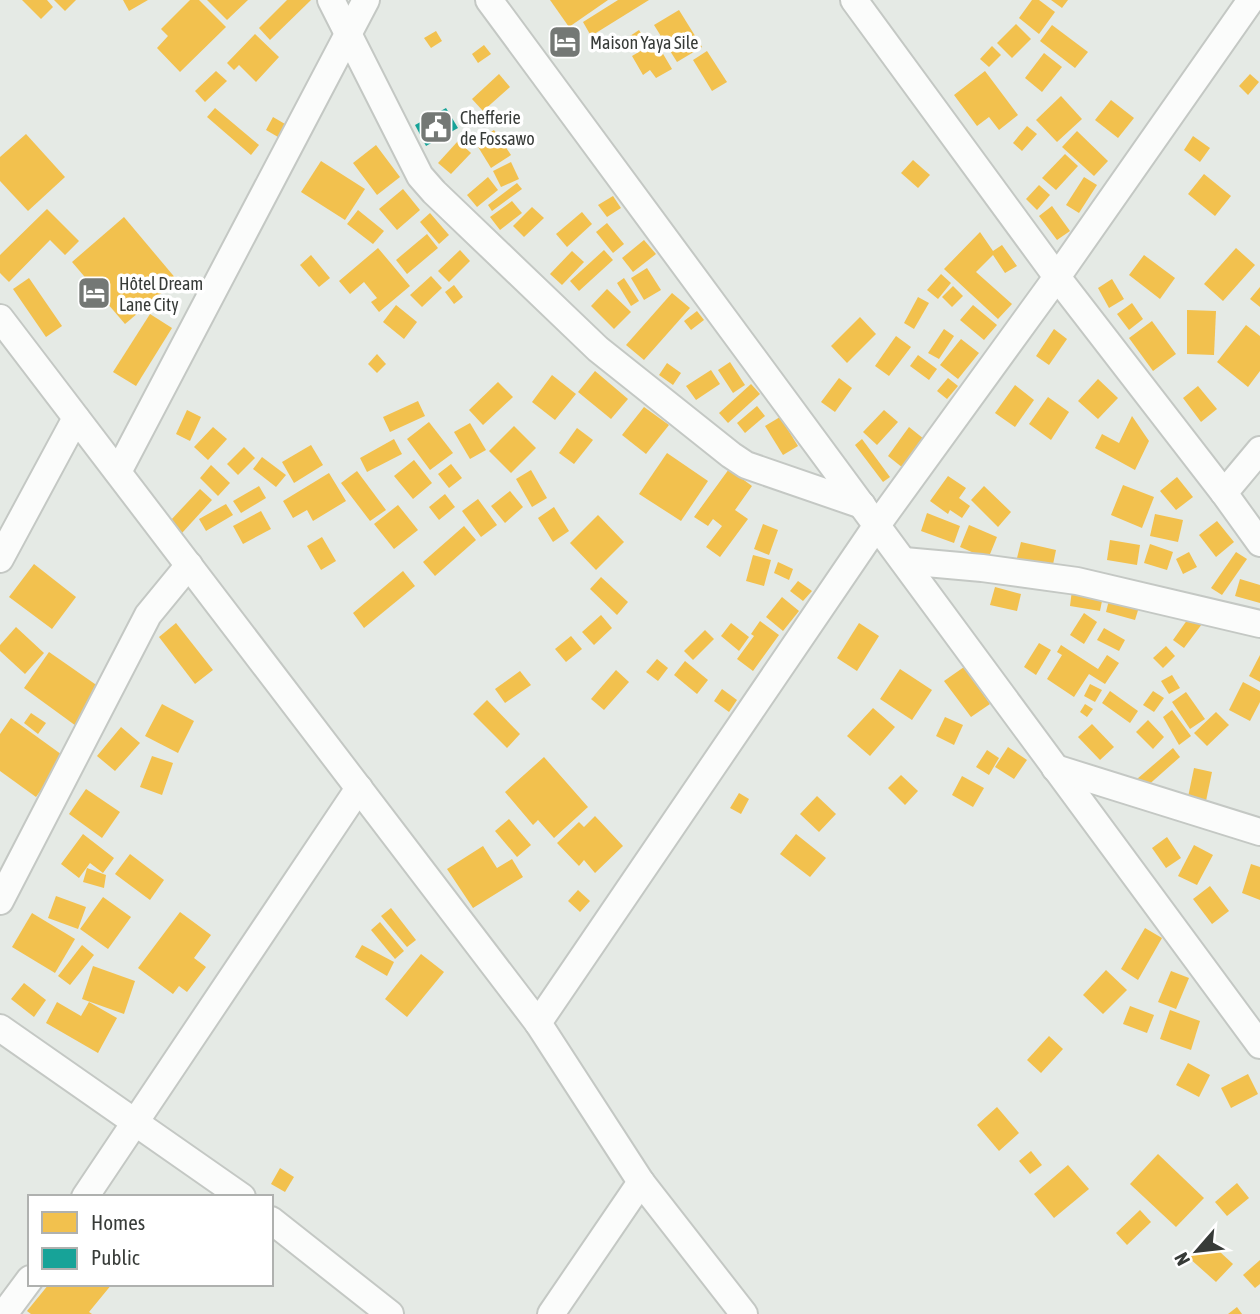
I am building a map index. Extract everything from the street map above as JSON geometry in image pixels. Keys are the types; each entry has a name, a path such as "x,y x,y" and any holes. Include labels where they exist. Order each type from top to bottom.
{"street":[{"path":"331,0 420,176 453,212 598,349 746,465 870,515"},
{"path":"118,472 366,0"},
{"path":"489,0 1260,1045"},
{"path":"854,0 1057,277 1260,543"},
{"path":"538,1023 870,515 1057,277 1251,0"},
{"path":"0,318 538,1023 641,1182 744,1314"},
{"path":"0,559 76,418"},
{"path":"1224,493 1260,450"},
{"path":"904,561 1077,581 1260,624"},
{"path":"0,901 148,615 189,565"},
{"path":"1055,768 1260,832"},
{"path":"86,1195 359,789"},
{"path":"0,1028 239,1195"},
{"path":"551,1314 641,1182"},
{"path":"273,1222 390,1314"},
{"path":"4,1314 28,1282"}],"building: Homes":[{"path":"22,0 47,0 53,7 41,19"},
{"path":"54,0 76,0 65,11"},
{"path":"123,0 148,0 129,11"},
{"path":"190,0 199,0 226,27 180,72 157,48 168,36 161,29"},
{"path":"207,0 248,0 227,20"},
{"path":"287,0 311,0 270,40 259,28"},
{"path":"550,0 608,0 569,27"},
{"path":"618,0 649,0 591,36 583,22"},
{"path":"1032,0 1039,0 1055,12 1039,34 1019,18"},
{"path":"1051,0 1068,0 1062,8"},
{"path":"679,10 702,47 677,62 654,25"},
{"path":"1016,24 1031,39 1012,58 997,43"},
{"path":"1052,25 1088,52 1075,68 1040,41"},
{"path":"639,30 646,41 631,51 624,40"},
{"path":"436,31 442,41 431,48 424,38"},
{"path":"255,34 279,57 256,82 239,65 234,70 227,63"},
{"path":"656,42 672,69 656,78 650,70 643,75 632,56"},
{"path":"484,45 491,54 478,63 472,54"},
{"path":"992,46 1001,55 989,67 980,59"},
{"path":"707,51 727,82 712,91 693,60"},
{"path":"1044,53 1062,67 1042,92 1025,78"},
{"path":"216,71 227,81 205,102 195,91"},
{"path":"985,71 1018,115 999,130 989,117 977,126 954,95"},
{"path":"499,74 510,87 483,111 472,99"},
{"path":"1250,74 1259,82 1248,95 1239,86"},
{"path":"1061,96 1082,119 1057,142 1036,120"},
{"path":"1111,100 1134,118 1118,138 1095,120"},
{"path":"215,108 259,145 251,155 207,117"},
{"path":"273,117 285,124 278,137 266,130"},
{"path":"1027,126 1037,134 1022,151 1013,143"},
{"path":"494,130 511,155 491,168 475,142"},
{"path":"1077,131 1108,161 1094,176 1062,147"},
{"path":"26,134 65,177 28,211 0,181 0,157"},
{"path":"1193,136 1210,148 1200,162 1184,150"},
{"path":"458,141 471,153 451,174 438,163"},
{"path":"376,145 400,177 377,195 353,163"},
{"path":"1065,154 1078,166 1056,190 1042,178"},
{"path":"913,160 930,175 918,188 901,173"},
{"path":"321,161 365,189 345,220 301,192"},
{"path":"511,162 519,179 501,187 493,171"},
{"path":"1204,174 1231,196 1215,216 1188,194"},
{"path":"488,177 498,190 477,207 467,195"},
{"path":"1084,177 1097,185 1079,213 1066,205"},
{"path":"517,183 522,189 492,211 488,205"},
{"path":"1039,185 1050,195 1037,210 1026,199"},
{"path":"403,189 420,210 397,230 379,209"},
{"path":"613,196 621,208 607,217 598,205"},
{"path":"512,201 522,213 500,230 490,217"},
{"path":"1052,206 1070,231 1057,240 1039,216"},
{"path":"532,207 544,218 524,237 513,226"},
{"path":"47,209 79,241 65,255 50,240 9,282 0,273 0,255"},
{"path":"358,210 384,231 373,244 347,224"},
{"path":"582,212 592,224 567,247 556,234"},
{"path":"430,213 449,235 439,244 420,222"},
{"path":"124,217 177,280 125,324 72,262"},
{"path":"607,223 624,244 613,253 596,232"},
{"path":"980,232 993,251 1002,245 1017,266 1005,273 993,255 976,272 1012,304 998,319 944,269"},
{"path":"427,234 438,248 407,274 396,260"},
{"path":"644,240 656,254 633,272 622,258"},
{"path":"378,248 410,286 379,312 371,302 377,298 364,282 350,294 339,281"},
{"path":"1236,248 1255,265 1223,301 1204,284"},
{"path":"460,250 470,261 449,282 438,271"},
{"path":"604,250 613,260 579,291 570,281"},
{"path":"572,251 584,262 562,285 550,274"},
{"path":"311,255 330,278 319,287 300,265"},
{"path":"1144,255 1175,278 1160,299 1129,275"},
{"path":"647,268 661,290 644,300 631,278"},
{"path":"941,274 951,283 938,299 927,290"},
{"path":"431,276 442,288 422,307 410,295"},
{"path":"29,278 62,326 46,337 13,289"},
{"path":"624,278 639,301 631,306 617,283"},
{"path":"1112,279 1124,299 1109,308 1098,288"},
{"path":"454,285 463,297 454,304 445,292"},
{"path":"953,286 963,296 952,307 942,297"},
{"path":"1260,287 1260,307 1250,299"},
{"path":"607,289 631,312 614,329 591,306"},
{"path":"672,293 690,308 644,360 626,345"},
{"path":"918,297 929,303 914,329 904,323"},
{"path":"1132,303 1143,319 1129,330 1117,314"},
{"path":"396,305 417,322 404,339 383,322"},
{"path":"973,305 997,325 984,340 960,320"},
{"path":"1187,310 1216,311 1214,355 1187,354"},
{"path":"697,311 704,320 691,330 684,321"},
{"path":"150,314 172,328 136,386 113,372"},
{"path":"860,317 876,334 847,363 831,346"},
{"path":"1152,321 1176,354 1153,371 1129,338"},
{"path":"1246,325 1260,336 1260,371 1248,387 1217,362"},
{"path":"944,329 954,336 939,359 928,353"},
{"path":"1054,329 1067,339 1049,365 1036,356"},
{"path":"896,336 911,347 889,376 875,366"},
{"path":"961,339 979,353 958,379 940,365"},
{"path":"377,354 386,364 377,373 368,364"},
{"path":"918,355 937,369 929,380 910,366"},
{"path":"730,362 745,385 733,393 718,370"},
{"path":"667,363 681,373 673,385 659,375"},
{"path":"711,370 720,384 696,400 686,386"},
{"path":"595,371 628,399 611,419 578,392"},
{"path":"552,375 576,394 555,420 532,402"},
{"path":"839,378 852,388 835,412 821,402"},
{"path":"948,378 958,386 947,399 937,391"},
{"path":"1098,379 1118,398 1098,419 1078,401"},
{"path":"498,382 513,397 483,425 469,410"},
{"path":"751,384 760,394 728,423 719,413"},
{"path":"1015,385 1034,400 1015,427 995,413"},
{"path":"1198,386 1217,409 1201,422 1183,398"},
{"path":"1048,397 1069,412 1051,440 1029,424"},
{"path":"418,401 425,416 390,432 383,417"},
{"path":"757,406 765,416 745,433 737,423"},
{"path":"644,407 669,425 646,454 622,435"},
{"path":"187,410 201,417 190,441 176,434"},
{"path":"884,410 898,422 877,445 863,432"},
{"path":"1132,416 1149,441 1135,470 1095,448 1102,434 1119,443"},
{"path":"780,417 798,446 783,455 765,426"},
{"path":"429,422 453,453 430,470 407,439"},
{"path":"470,423 486,450 470,459 454,432"},
{"path":"514,426 536,448 511,473 489,451"},
{"path":"213,427 227,439 208,460 194,447"},
{"path":"909,427 924,439 903,468 888,456"},
{"path":"577,428 593,440 574,464 559,453"},
{"path":"394,439 402,454 367,472 360,458"},
{"path":"862,439 890,477 883,482 855,445"},
{"path":"311,445 323,465 294,483 282,462"},
{"path":"244,447 255,458 238,475 227,464"},
{"path":"667,453 708,481 681,521 639,494"},
{"path":"262,457 286,475 276,487 253,469"},
{"path":"414,460 432,483 413,499 394,476"},
{"path":"451,464 462,478 449,488 438,474"},
{"path":"211,465 230,483 218,496 200,478"},
{"path":"729,469 752,486 735,510 748,519 720,557 706,547 722,526 713,519 708,526 694,517"},
{"path":"531,470 547,498 532,507 516,479"},
{"path":"357,471 386,510 370,521 341,483"},
{"path":"329,473 346,501 313,521 307,510 293,518 283,501"},
{"path":"948,476 966,488 959,498 970,506 962,518 950,510 948,514 930,501"},
{"path":"1177,477 1193,497 1176,510 1160,491"},
{"path":"1123,485 1154,497 1142,528 1111,515"},
{"path":"259,486 266,498 241,513 233,501"},
{"path":"984,486 1011,512 998,527 971,500"},
{"path":"200,489 212,500 182,533 170,521"},
{"path":"510,491 523,507 505,523 491,506"},
{"path":"445,494 455,507 439,520 429,507"},
{"path":"478,499 497,525 481,537 462,511"},
{"path":"226,504 233,515 206,531 199,519"},
{"path":"398,505 418,530 394,549 374,524"},
{"path":"554,507 569,531 553,542 538,518"},
{"path":"261,511 271,529 243,544 233,526"},
{"path":"927,513 960,526 954,543 921,531"},
{"path":"1155,514 1183,520 1178,542 1150,536"},
{"path":"598,515 624,542 596,570 570,543"},
{"path":"1217,521 1234,542 1216,557 1199,535"},
{"path":"763,524 778,530 769,555 754,549"},
{"path":"969,525 997,537 988,559 960,547"},
{"path":"464,526 476,540 435,576 423,562"},
{"path":"322,537 336,561 321,570 307,546"},
{"path":"1110,540 1140,545 1137,565 1107,560"},
{"path":"1021,542 1056,550 1051,574 1015,566"},
{"path":"1150,544 1173,552 1167,570 1144,563"},
{"path":"1189,552 1197,567 1183,574 1176,559"},
{"path":"1236,552 1247,559 1222,595 1211,588"},
{"path":"753,555 771,560 764,586 746,581"},
{"path":"778,562 793,569 789,580 774,573"},
{"path":"34,564 76,597 52,629 9,597"},
{"path":"403,571 415,586 364,628 353,613"},
{"path":"601,577 628,602 617,615 590,589"},
{"path":"1240,579 1260,585 1260,603 1235,596"},
{"path":"798,581 812,591 803,601 790,591"},
{"path":"995,587 1021,594 1017,611 990,605"},
{"path":"1072,590 1103,596 1100,611 1070,606"},
{"path":"1110,596 1140,604 1135,620 1106,612"},
{"path":"782,597 799,611 783,631 766,617"},
{"path":"1084,613 1097,622 1084,644 1070,635"},
{"path":"601,615 612,628 594,645 582,632"},
{"path":"1190,616 1202,624 1184,648 1173,640"},
{"path":"760,621 779,635 753,671 737,659 754,636 751,634"},
{"path":"176,623 213,670 195,684 159,637"},
{"path":"731,623 749,637 739,651 721,636"},
{"path":"859,623 879,636 857,671 837,658"},
{"path":"16,627 44,653 25,674 0,651 0,645"},
{"path":"1104,628 1125,640 1119,651 1097,640"},
{"path":"705,630 714,639 693,660 684,651"},
{"path":"571,636 582,649 566,662 555,649"},
{"path":"1039,643 1051,650 1036,675 1024,667"},
{"path":"1061,645 1098,669 1107,655 1119,663 1105,684 1089,674 1074,697 1047,679 1062,655 1057,652"},
{"path":"1166,646 1175,656 1163,668 1153,658"},
{"path":"49,652 105,691 83,731 24,688"},
{"path":"1260,655 1260,682 1249,676"},
{"path":"657,659 668,668 658,681 646,672"},
{"path":"685,661 708,680 697,694 674,675"},
{"path":"964,667 990,704 971,717 944,681"},
{"path":"900,669 932,690 912,720 880,699"},
{"path":"616,670 629,682 604,710 591,699"},
{"path":"520,671 531,685 505,703 495,689"},
{"path":"1172,675 1180,688 1169,694 1161,681"},
{"path":"1243,682 1260,691 1260,702 1250,721 1229,710"},
{"path":"1090,684 1102,690 1095,702 1084,696"},
{"path":"722,689 737,700 729,712 714,701"},
{"path":"1110,691 1138,711 1130,723 1102,703"},
{"path":"1153,691 1164,698 1154,712 1143,705"},
{"path":"1186,692 1205,719 1190,729 1172,702"},
{"path":"487,700 520,734 507,748 473,714"},
{"path":"162,704 194,721 178,753 145,736"},
{"path":"1085,704 1093,709 1087,717 1080,712"},
{"path":"873,708 895,727 870,756 847,736"},
{"path":"1172,710 1191,736 1179,745 1163,717"},
{"path":"1216,712 1229,725 1207,746 1194,733"},
{"path":"31,713 46,723 38,734 24,723"},
{"path":"945,717 963,725 954,745 936,736"},
{"path":"11,718 65,757 36,797 0,771 0,734"},
{"path":"1148,720 1164,737 1153,749 1136,732"},
{"path":"1092,724 1114,747 1100,760 1078,737"},
{"path":"121,727 140,743 115,771 97,756"},
{"path":"1008,747 1027,760 1014,779 995,767"},
{"path":"1173,748 1180,757 1145,788 1137,779"},
{"path":"987,750 999,758 989,775 976,767"},
{"path":"152,756 173,763 162,795 140,787"},
{"path":"544,757 588,807 554,838 538,820 533,825 505,792"},
{"path":"1194,768 1212,772 1206,801 1188,797"},
{"path":"901,775 918,791 905,805 888,788"},
{"path":"962,776 984,788 973,807 952,795"},
{"path":"86,789 120,812 102,838 69,814"},
{"path":"739,793 749,799 741,814 730,808"},
{"path":"817,796 836,814 819,832 800,814"},
{"path":"595,816 623,846 595,873 584,860 579,866 557,843 579,822 584,827"},
{"path":"509,819 531,845 517,857 495,831"},
{"path":"83,834 114,858 103,873 90,863 79,878 61,864"},
{"path":"796,834 826,858 810,877 780,854"},
{"path":"1167,837 1181,858 1166,868 1152,848"},
{"path":"1194,845 1213,855 1197,885 1178,876"},
{"path":"483,846 497,868 512,859 523,877 473,908 447,869"},
{"path":"130,854 164,880 150,900 115,874"},
{"path":"1251,864 1260,867 1260,900 1242,893"},
{"path":"87,868 106,875 104,888 83,882"},
{"path":"1210,886 1229,911 1212,924 1193,899"},
{"path":"578,890 590,901 580,912 568,901"},
{"path":"56,896 86,907 78,929 48,918"},
{"path":"103,897 131,917 108,949 80,929"},
{"path":"391,908 416,940 407,947 381,916"},
{"path":"180,912 211,935 194,958 206,967 187,992 179,986 173,994 138,968"},
{"path":"32,913 75,939 55,973 12,947"},
{"path":"380,922 404,951 395,959 371,930"},
{"path":"1145,928 1162,938 1138,980 1121,969"},
{"path":"82,945 94,955 70,985 58,976"},
{"path":"362,945 394,962 387,976 355,957"},
{"path":"421,954 444,972 407,1017 385,999"},
{"path":"93,966 135,981 124,1014 82,999"},
{"path":"1106,970 1127,990 1103,1014 1083,995"},
{"path":"1171,971 1189,978 1176,1009 1158,1002"},
{"path":"24,983 46,1000 34,1017 11,999"},
{"path":"57,1002 81,1016 89,1002 117,1018 98,1053 46,1023"},
{"path":"1130,1006 1154,1015 1147,1033 1123,1024"},
{"path":"1170,1010 1200,1021 1191,1050 1160,1039"},
{"path":"1049,1036 1063,1049 1041,1073 1027,1060"},
{"path":"1188,1063 1210,1075 1199,1097 1176,1085"},
{"path":"1248,1074 1258,1094 1231,1108 1221,1088"},
{"path":"997,1107 1019,1133 999,1151 977,1125"},
{"path":"1031,1151 1042,1165 1030,1174 1019,1161"},
{"path":"1158,1154 1204,1198 1176,1227 1130,1184"},
{"path":"1068,1165 1089,1189 1054,1218 1034,1194"},
{"path":"280,1168 294,1177 285,1192 271,1184"},
{"path":"1237,1183 1249,1198 1227,1216 1215,1202"},
{"path":"1140,1210 1151,1222 1127,1245 1116,1233"},
{"path":"1206,1239 1233,1264 1216,1282 1188,1257"},
{"path":"1260,1260 1260,1284 1255,1288 1243,1275"},
{"path":"47,1286 110,1286 89,1312 92,1314 31,1314 27,1311"},
{"path":"1237,1307 1242,1314 1228,1314"}],"building: Public":[{"name":"Chefferie de Fossawo","path":"446,108 458,128 426,146 415,125"}],"place":[{"name":"Maison Yaya Sile","path":"565,42"},
{"name":"Chefferie de Fossawo","path":"436,127"},
{"name":"Hôtel Dream Lane City","path":"94,293"}]}
